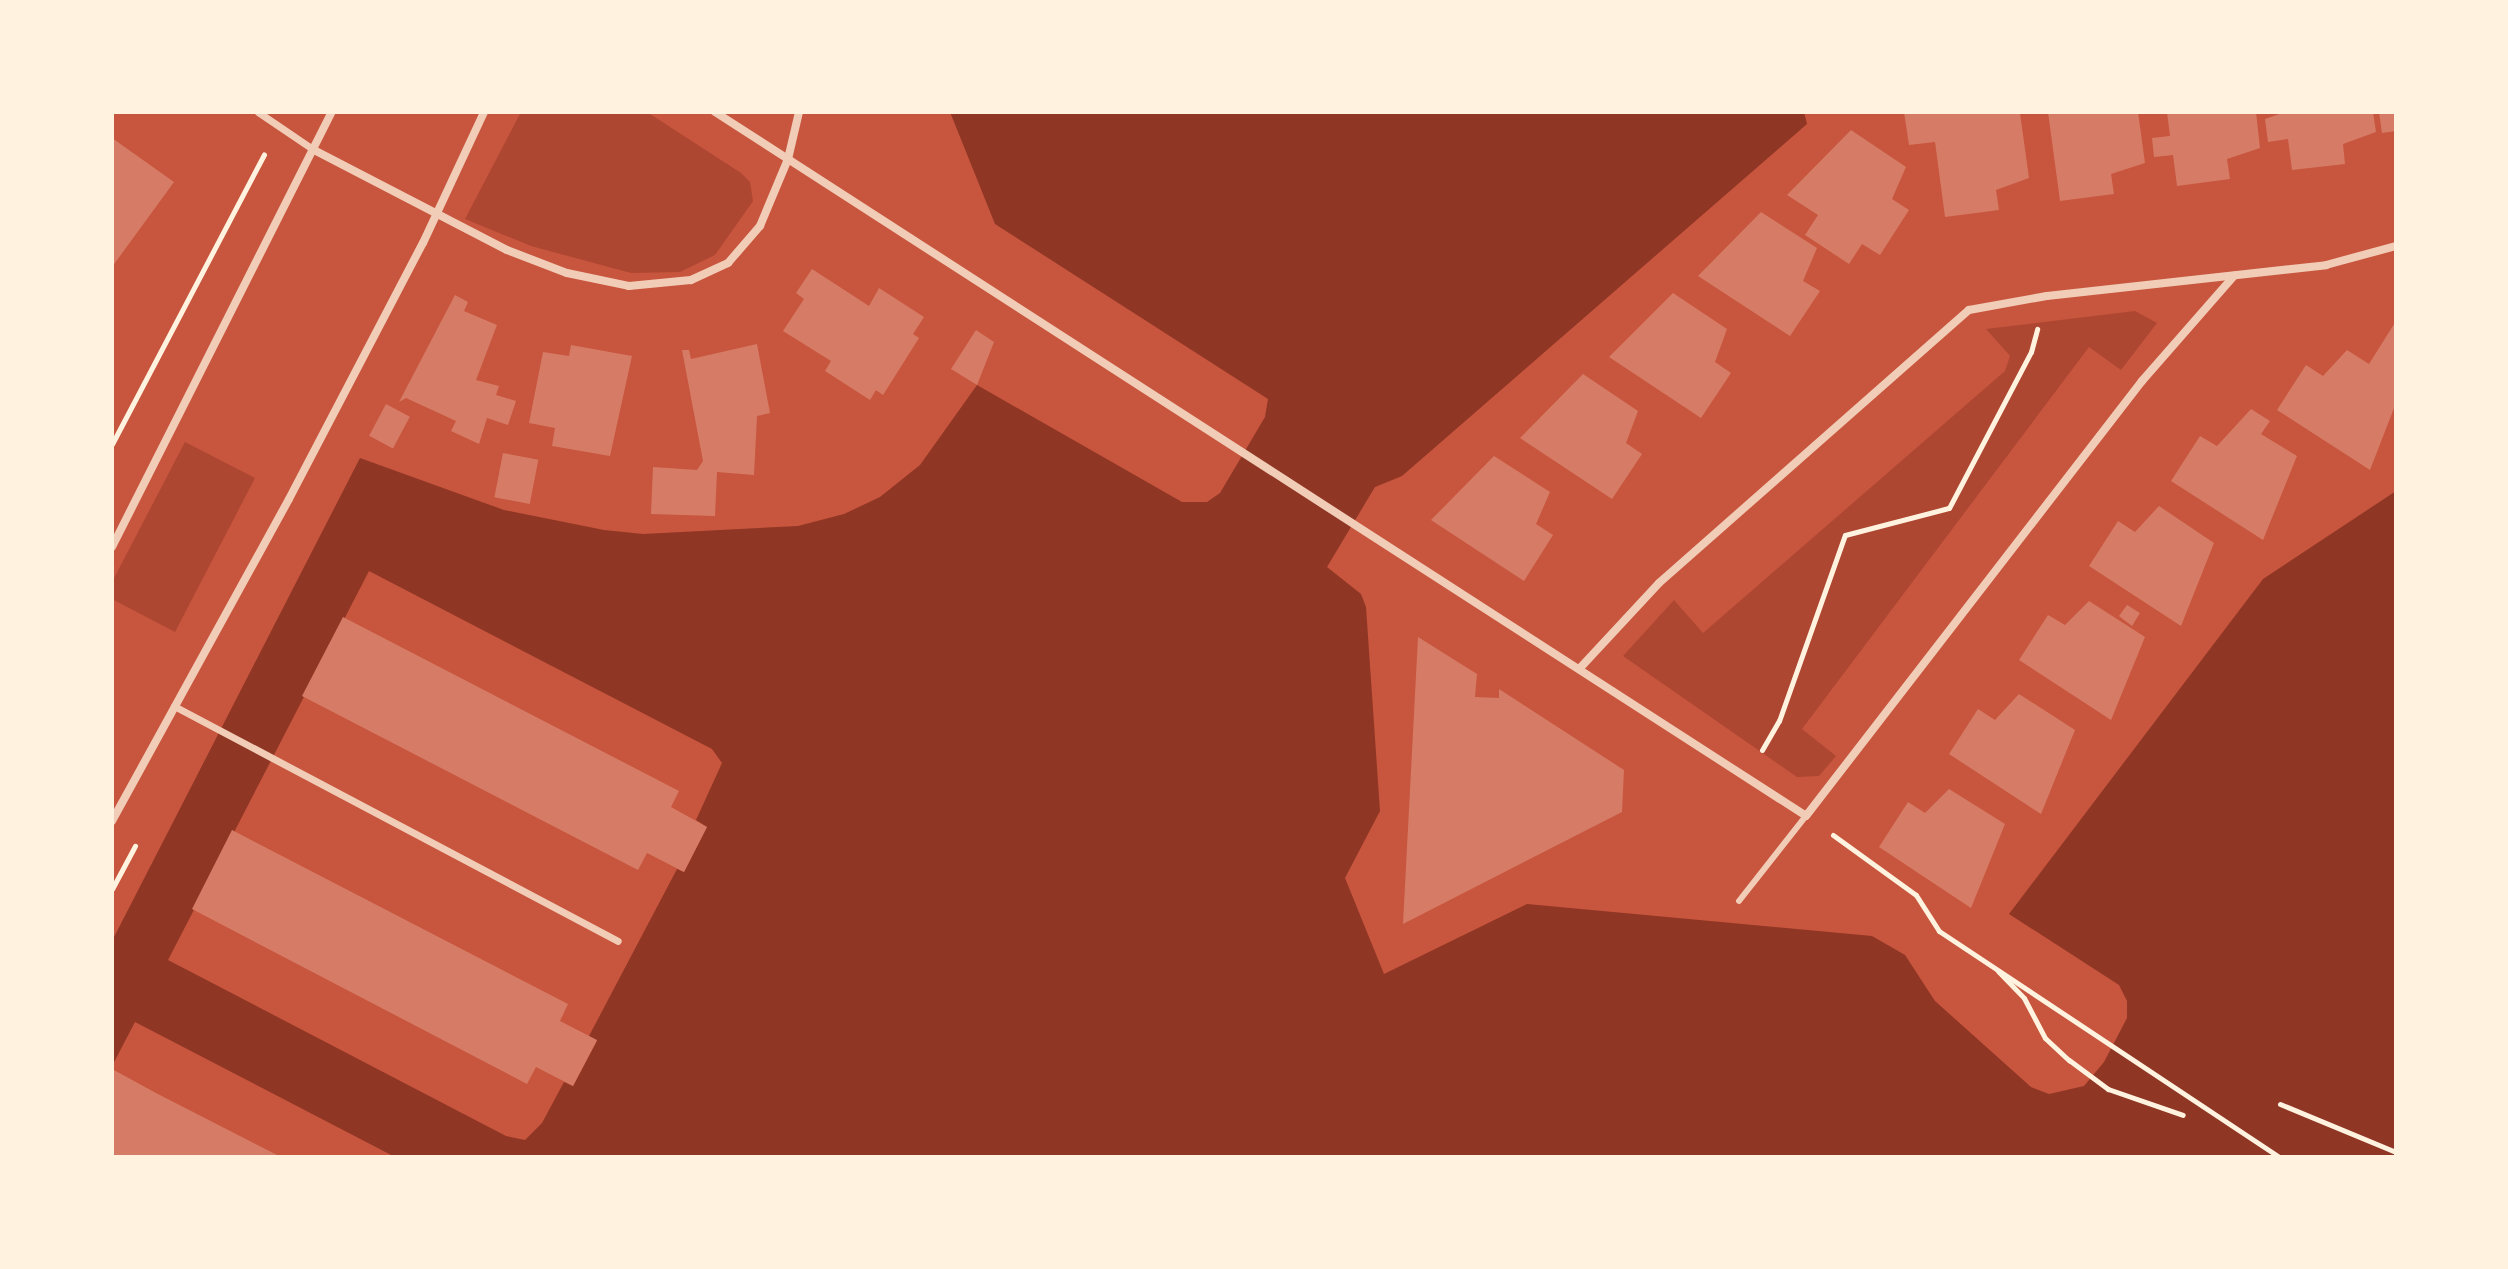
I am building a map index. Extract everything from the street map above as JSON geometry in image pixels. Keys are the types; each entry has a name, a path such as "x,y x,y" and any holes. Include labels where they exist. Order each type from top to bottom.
{"street":[{"path":"258,112 314,150 438,213 567,273 629,286 691,280 728,263 760,226 788,159 799,112"},
{"path":"112,547 332,112"},
{"path":"112,821 289,499 438,213 484,112"},
{"path":"715,112 1241,453 1581,667 1806,816 2142,381 2234,276"},
{"path":"1581,667 1659,583 1969,310 2047,296 2326,265 2396,246"},
{"path":"174,706 618,941"}],"lane":[{"path":"1739,901 1806,816"}],"path":[{"path":"112,444 279,126"},
{"path":"1754,782 1763,745 1779,721 1845,535 1949,508 2031,352 2047,296"},
{"path":"1806,816 1916,895 1939,931 2045,998 2279,1157"},
{"path":"1992,964 2024,998 2045,1038 2108,1089 2183,1115"},
{"path":"2280,1104 2396,1152"}],"shaded area":[{"path":"521,112 647,112 741,173 750,182 753,201 715,255 680,272 631,273 531,246 465,219"},
{"path":"950,112 1804,112 1807,124 1402,476 1375,487 1327,567 1361,594 1366,607 1380,811 1345,878 1384,974 1527,904 1872,936 1905,955 1935,1001 2031,1087 2049,1094 2084,1086 2104,1062 2127,1018 2127,1001 2119,985 2009,914 2263,579 2396,491 2396,1157 395,1157 135,1022 112,1066 112,941 360,458 504,510 604,530 643,534 798,526 844,514 880,497 920,465 977,385 1182,502 1207,502 1220,493 1265,417 1268,399 995,224","holes":["369,571 712,749 722,763 696,820 707,827 684,872 677,869 589,1036 597,1041 573,1086 564,1082 542,1123 525,1140 506,1136 168,960"]},
{"path":"2135,311 2157,323 2121,370 2089,347 1802,729 1836,756 1819,776 1797,777 1623,656 1674,600 1703,633 2005,371 2010,356 1986,329"},
{"path":"185,442 255,478 175,632 112,599 112,582"}],"building":[{"path":"1904,112 2020,113 2029,178 1996,190 1999,210 1945,217 1935,142 1909,145"},
{"path":"2048,112 2138,112 2145,163 2111,174 2114,194 2060,201"},
{"path":"2167,112 2256,112 2260,148 2227,159 2230,179 2177,186 2173,155 2154,157 2152,138 2170,136"},
{"path":"2285,112 2373,112 2376,132 2343,144 2345,164 2292,170 2288,139 2268,142 2265,119"},
{"path":"2379,112 2396,112 2396,131 2382,133"},
{"path":"1851,130 1906,167 1892,199 1909,210 1880,255 1862,244 1849,264 1805,235 1818,215 1787,195"},
{"path":"112,138 174,182 112,267"},
{"path":"1761,212 1817,248 1803,281 1820,291 1790,336 1698,276"},
{"path":"812,269 869,306 879,288 924,317 913,334 919,338 883,395 876,390 870,400 825,371 831,361 783,331 804,299 796,293"},
{"path":"1673,293 1727,329 1715,362 1731,373 1701,418 1609,357"},
{"path":"455,295 468,302 464,311 497,325 476,380 499,386 496,395 516,401 508,425 487,418 479,444 451,431 456,421 406,398 399,402"},
{"path":"2396,321 2396,403 2370,470 2277,410 2306,365 2323,376 2347,350 2369,364"},
{"path":"976,330 994,342 977,385 951,369"},
{"path":"757,344 770,413 757,416 754,475 717,472 715,516 651,514 653,467 697,470 703,461 682,350 689,350 691,359"},
{"path":"571,345 632,356 610,456 552,446 555,428 529,423 543,352 569,356"},
{"path":"1583,374 1638,411 1626,443 1642,454 1612,499 1520,438"},
{"path":"386,404 410,417 393,448 369,436"},
{"path":"2251,409 2270,421 2261,434 2297,456 2263,540 2171,481 2200,436 2217,446"},
{"path":"503,453 538,460 530,504 494,497"},
{"path":"1494,456 1550,492 1536,524 1553,535 1524,581 1431,520"},
{"path":"2159,506 2214,543 2181,626 2089,566 2118,521 2135,532"},
{"path":"2089,601 2145,637 2111,720 2019,660 2048,615 2065,625"},
{"path":"2127,605 2140,613 2132,626 2119,616"},
{"path":"343,617 679,791 671,807 707,827 684,872 647,853 638,870 302,696"},
{"path":"1418,637 1477,674 1475,697 1499,698 1499,689 1624,770 1622,812 1403,924"},
{"path":"2019,694 2075,730 2041,814 1949,754 1978,709 1995,720"},
{"path":"1949,789 2005,824 1971,908 1879,847 1908,802 1925,813"},
{"path":"232,830 568,1004 560,1021 597,1040 573,1086 536,1067 527,1084 192,909"},
{"path":"112,1069 156,1093 281,1157 112,1157"}]}
